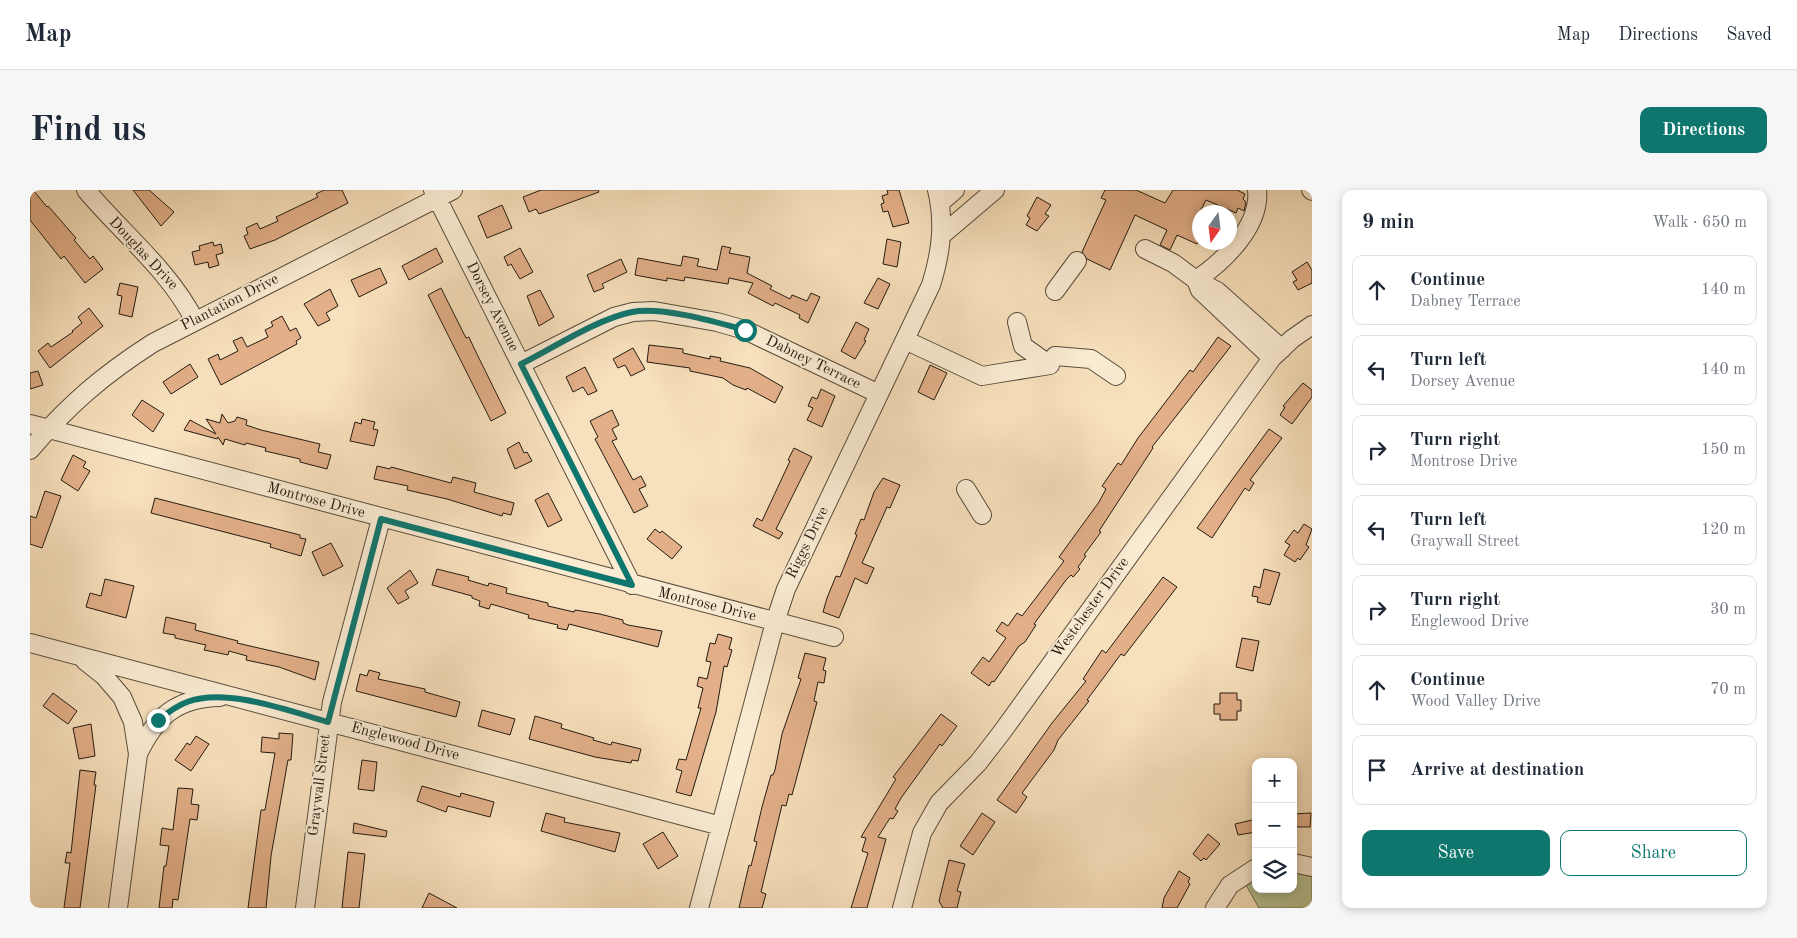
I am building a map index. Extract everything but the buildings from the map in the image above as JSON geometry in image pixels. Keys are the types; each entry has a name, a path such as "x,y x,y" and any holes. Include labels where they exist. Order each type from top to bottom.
{"street":[{"name":"Douglas Drive","path":"86,190 113,222 167,276 183,297 195,321"},
{"name":"Plantation Drive","path":"30,450 74,401 115,368 153,343 435,194 453,190"},
{"path":"939,197 955,190"},
{"path":"942,235 995,190"},
{"path":"1196,280 1216,267 1246,230 1258,203 1257,190"},
{"name":"Dorsey Avenue","path":"435,194 632,585"},
{"name":"Riggs Drive","path":"699,908 775,622 786,589 931,285 939,259 942,235 939,197"},
{"path":"1145,249 1173,263 1196,280 1200,290 1277,353"},
{"path":"1055,291 1077,261"},
{"name":"Dabney Terrace","path":"521,364 614,317 634,312 654,311 717,322 745,330 879,394"},
{"path":"905,340 982,376 1050,365 1023,346 1017,322"},
{"name":"Westchester Drive","path":"902,908 922,833 939,803 978,763 1002,732 1277,353 1312,325"},
{"path":"1055,356 1092,359 1116,376"},
{"name":"Montrose Drive","path":"30,424 381,519 834,637"},
{"path":"966,489 982,515"},
{"name":"Graywall Street","path":"305,908 328,722 381,519"},
{"name":"Englewood Drive","path":"30,643 721,826"},
{"path":"78,656 104,676 122,697 133,722 138,754 118,908"},
{"path":"138,754 146,736 158,720 173,708 187,702 203,698 220,697 270,706"},
{"path":"1297,863 1312,867"},
{"path":"1215,908 1230,885 1252,871"}],"green space":[{"path":"1297,872 1312,874 1312,908 1259,908 1246,885 1252,881 1252,893 1297,893"}],"route":[{"path":"158,720 173,708 187,702 203,698 220,697 270,706 328,722 381,519 632,585 521,364 614,317 634,312 654,311 717,322 745,330"}]}
